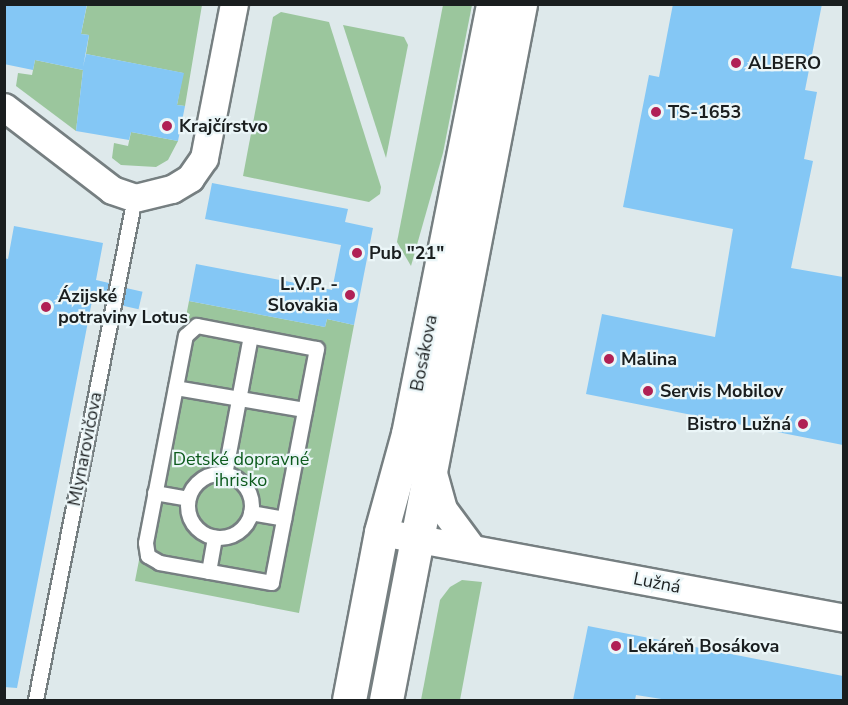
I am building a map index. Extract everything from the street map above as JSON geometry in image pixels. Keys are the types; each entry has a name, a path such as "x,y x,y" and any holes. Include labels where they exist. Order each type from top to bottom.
{"street":[{"path":"4,107 112,190 135,198 172,189 190,178 204,158 234,4"},
{"name":"Bosákova","path":"349,700 381,532 408,434 493,4"},
{"name":"Bosákova","path":"386,700 520,4"},
{"path":"431,466 443,509 471,548"},
{"name":"Lužná","path":"381,532 843,618"}],"lane":[{"name":"Mlynarovičova","path":"36,700 135,198"},
{"path":"197,326 251,336 317,349 272,583 160,563 148,556 146,543 186,336 197,326"},
{"path":"225,474 251,336"},
{"path":"176,388 305,410"},
{"path":"215,474 225,474 243,484 249,493 251,513 242,529 215,538 205,535 190,520 188,500 198,482 215,474"},
{"path":"155,493 188,500"},
{"path":"251,513 284,519"},
{"path":"209,572 215,538"}],"green space":[{"path":"87,5 202,5 185,106 177,105 183,73 86,54 89,35 81,34"},
{"path":"443,5 472,5 443,153 411,266 397,242"},
{"path":"281,12 329,22 381,187 380,194 369,202 243,176 273,17"},
{"path":"343,25 404,37 408,45 386,158"},
{"path":"35,60 83,70 76,131 16,86 18,73 32,75"},
{"path":"131,132 178,141 168,160 156,167 121,165 112,158 114,143 128,146"},
{"name":"Detské dopravné ihrisko","path":"189,301 325,327 327,319 354,325 299,613 135,581"},
{"path":"462,580 482,582 460,700 421,700 440,600 450,587"}],"building":[{"path":"4,4 87,4 81,34 89,35 83,67 86,54 184,73 177,105 185,106 178,141 131,132 129,140 76,131 83,70 35,60 33,70 4,64"},
{"path":"673,4 822,4 805,90 817,92 804,159 813,161 791,268 843,277 843,445 586,394 602,314 715,337 733,229 623,207 649,75 659,77"},
{"path":"212,183 348,209 345,222 373,228 354,325 327,319 325,327 189,301 196,264 332,290 341,245 205,219"},
{"path":"14,226 103,243 96,280 109,283 105,303 92,301 17,688 4,687 4,258 8,259"},
{"path":"126,288 143,292 139,309 122,306"},
{"path":"588,626 843,676 843,700 668,700 636,695 635,700 573,700"}],"place":[{"name":"ALBERO","path":"736,63"},
{"name":"TS-1653","path":"656,112"},
{"name":"Krajčírstvo","path":"167,126"},
{"name":"Pub \"21\"","path":"357,253"},
{"name":"L.V.P. - Slovakia","path":"350,295"},
{"name":"Ázijské potraviny Lotus","path":"46,307"},
{"name":"Malina","path":"609,359"},
{"name":"Servis Mobilov","path":"648,391"},
{"name":"Bistro Lužná","path":"803,424"},
{"name":"Lekáreň Bosákova","path":"616,646"}]}
